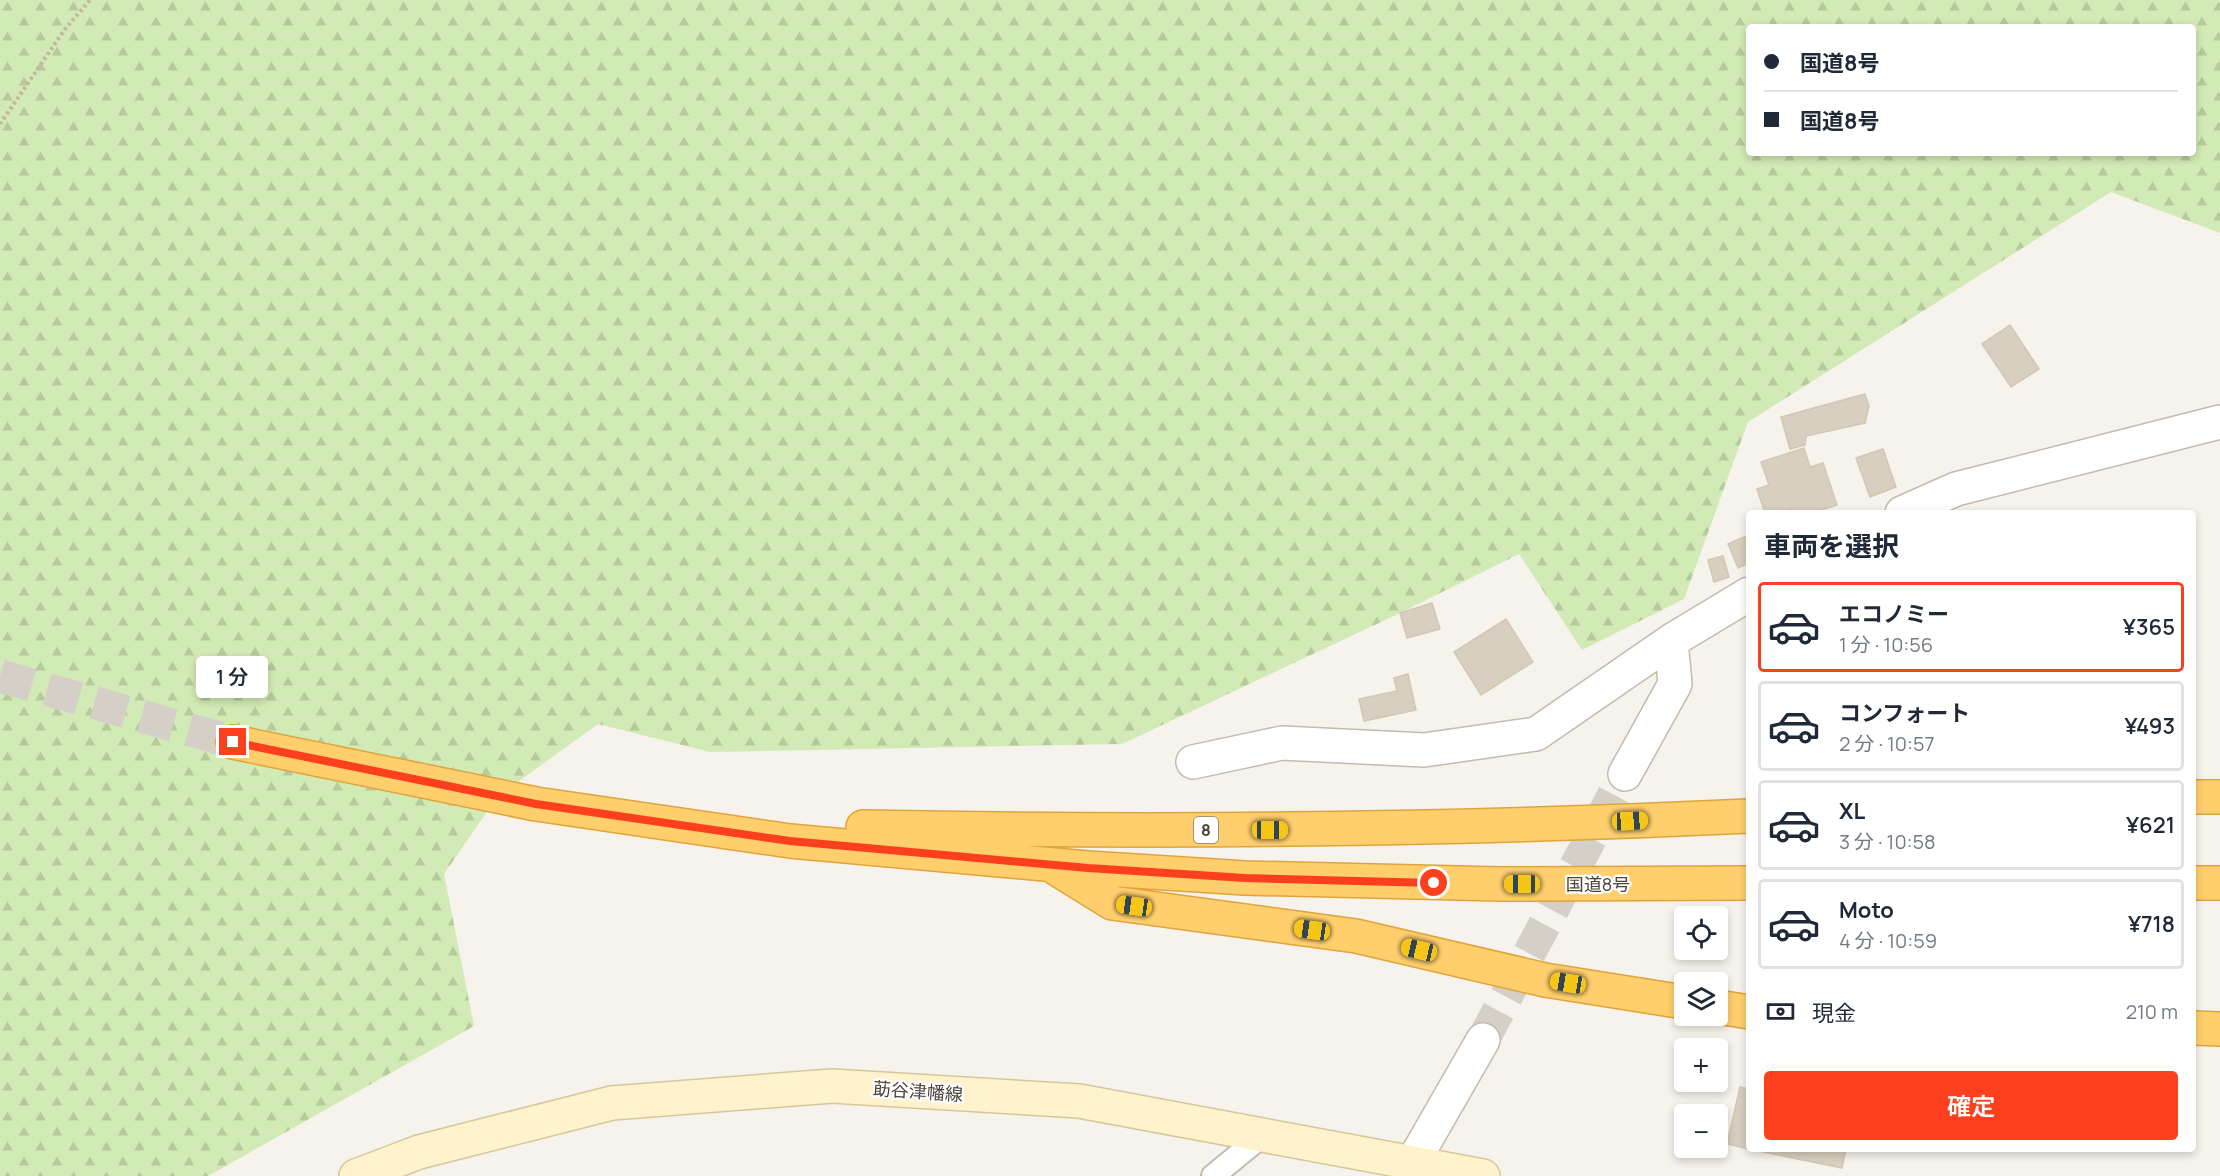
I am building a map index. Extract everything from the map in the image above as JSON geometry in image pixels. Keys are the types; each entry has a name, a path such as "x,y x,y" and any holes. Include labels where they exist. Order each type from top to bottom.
{"highway":[{"name":"国道8号","path":"233,742 536,804 790,841 1049,865 1245,878 1358,882 1746,884"},
{"path":"2196,797 2220,797"},
{"name":"8","path":"664,822 963,829 1294,830 1746,816"},
{"name":"8","path":"1049,865 1112,903 1356,936 1545,980 1674,1000"},
{"path":"2196,883 2220,883"},
{"path":"1728,1009 1746,1012"},
{"path":"2196,1028 2220,1029"}],"main road":[{"name":"莇谷津幡線","path":"356,1176 419,1152 612,1103 832,1086 1079,1101 1484,1176"}],"street":[{"path":"1909,510 1956,489 2220,423"},
{"path":"1193,762 1282,743 1424,750 1536,734 1671,641 1746,596"},
{"path":"1626,774 1675,684 1671,641"},
{"path":"1413,1162 1483,1040"}],"lane":[{"path":"1213,1176 1263,1135"}],"path":[{"path":"0,124 65,29 90,0"}],"green space":[{"path":"0,0 2220,0 2220,233 2111,192 1748,422 1684,599 1582,650 1519,554 1400,613 1122,744 710,752 598,724 497,797 444,874 474,1026 208,1176 0,1176"}],"building":[{"path":"2010,325 2039,369 2011,387 1982,344"},
{"path":"1865,394 1869,406 1865,423 1806,436 1805,445 1790,449 1781,417"},
{"path":"1804,448 1810,467 1823,463 1837,505 1821,510 1764,510 1757,489 1769,485 1761,462"},
{"path":"1883,449 1896,487 1870,497 1856,458"},
{"path":"1746,536 1746,564 1738,568 1728,544"},
{"path":"1723,556 1729,577 1714,582 1708,560"},
{"path":"1432,603 1440,629 1407,638 1400,613"},
{"path":"1506,619 1533,662 1481,695 1454,652"},
{"path":"1408,674 1416,710 1364,721 1359,699 1397,691 1394,678"},
{"path":"1740,1087 1746,1088 1746,1148 1728,1144"},
{"path":"1764,1152 1845,1152 1842,1168"}],"tunnel":[{"path":"0,676 233,742"},
{"path":"1483,1040 1625,774"}],"route":[{"path":"233,742 536,804 790,841 1088,868 1245,878 1434,883"}]}
